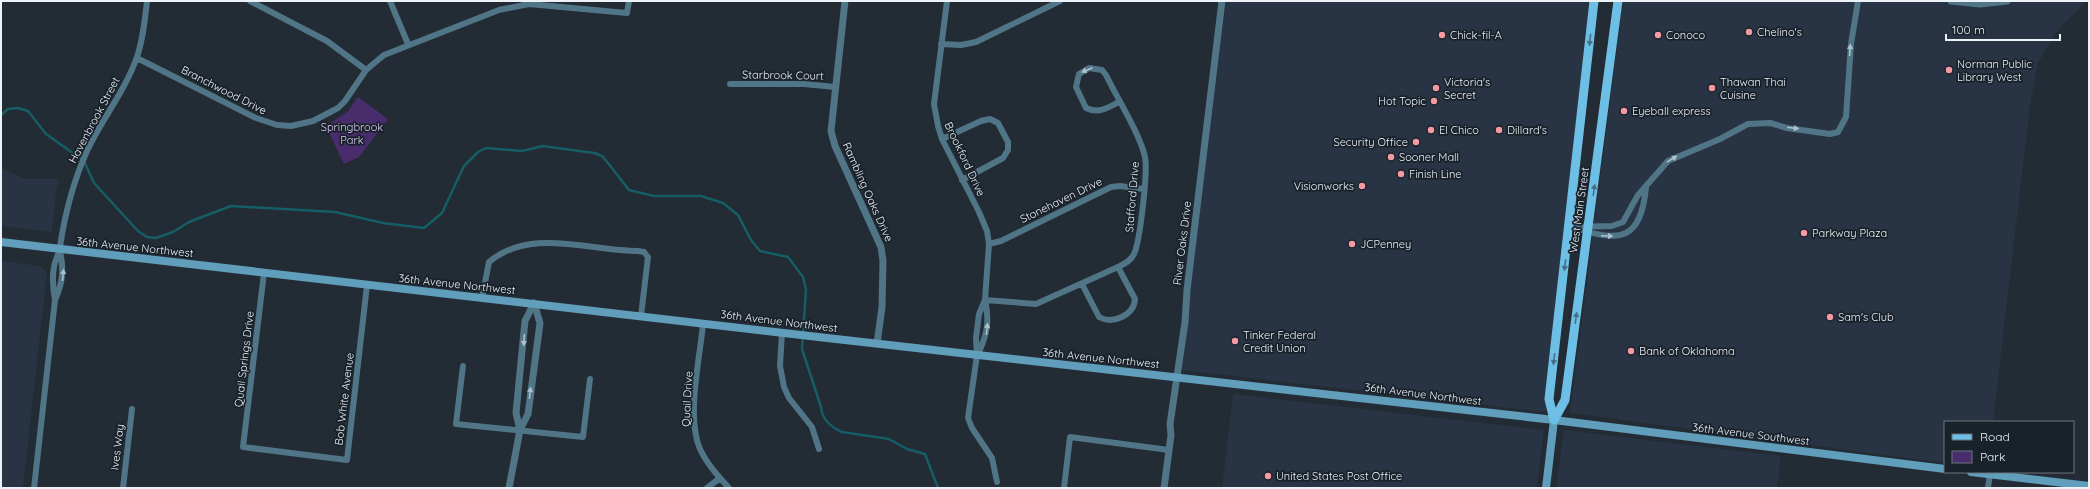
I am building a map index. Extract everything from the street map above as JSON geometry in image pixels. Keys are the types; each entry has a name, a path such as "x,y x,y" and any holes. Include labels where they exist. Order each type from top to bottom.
{"main road":[{"name":"West Main Street","path":"1546,488 1554,420 1549,399 1570,227 1594,1"},
{"name":"West Main Street","path":"1554,420 1565,400 1618,1"},
{"name":"36th Avenue Northwest","path":"1,242 877,344 1554,420"},
{"name":"36th Avenue Southwest","path":"1554,420 1944,469"},
{"path":"1980,473 2089,486"}],"street":[{"name":"Havenbrook Street","path":"34,488 55,300 62,285 63,268 60,249 73,185 88,149 122,89 137,58 144,30 147,1"},
{"path":"250,1 327,41 366,70"},
{"path":"390,1 408,44"},
{"name":"Branchwood Drive","path":"137,58 256,118 277,125 290,126 313,121 338,108 348,97 366,70 384,55 408,44 499,10 529,3 627,13 629,1"},
{"name":"Rambling Oaks Drive","path":"845,1 831,123 832,138 879,240 882,254 882,307 877,344"},
{"name":"Brookford Drive","path":"947,1 934,104 942,139 984,225 989,244 985,300 980,314 976,338 977,355"},
{"path":"941,44 961,46 976,42 1060,1"},
{"name":"River Oaks Drive","path":"1164,488 1169,450 1170,424 1185,322 1187,290 1222,1"},
{"path":"1951,1 1980,4 2008,1"},
{"path":"1588,229 1612,226 1623,222 1638,194 1646,187 1655,174 1668,161 1720,139 1748,124 1770,123 1787,128 1830,134 1838,132 1846,117 1851,44 1859,3"},
{"path":"1089,68 1102,70 1119,102 1094,111 1086,108 1076,87 1079,74 1089,68"},
{"name":"Starbrook Court","path":"730,84 804,84 835,87"},
{"name":"Stafford Drive","path":"985,300 1036,304 1128,262 1136,250 1144,189 1146,158 1119,102"},
{"path":"942,139 981,121 990,119 998,123 1008,142 1008,150 1003,158 962,180"},
{"name":"Stonehaven Drive","path":"989,244 1001,241 1107,189 1120,186 1144,189"},
{"path":"1570,227 1588,229 1612,236 1623,235 1632,230 1644,205 1646,187"},
{"path":"482,298 489,262 508,251 525,245 547,242 638,251 647,254 649,261 641,316"},
{"path":"1082,284 1099,317 1112,320 1118,318 1131,311 1135,299 1118,267"},
{"name":"Quail Springs Drive","path":"244,447 264,273"},
{"name":"Bob White Avenue","path":"244,447 347,460 367,285"},
{"name":"Brookford Drive","path":"977,355 986,338 989,316 985,300"},
{"path":"520,430 516,413 525,321 534,303"},
{"path":"509,488 520,430 528,414 540,323 534,303"},
{"name":"Quail Drive","path":"703,324 697,378 695,431 704,457 729,488"},
{"path":"782,332 780,366 786,393 812,427 819,448"},
{"path":"977,355 968,418 972,428 992,458 997,482"},
{"path":"463,366 456,424 583,437 590,379"},
{"name":"Ives Way","path":"122,488 132,409"},
{"path":"1064,488 1070,437 1169,450"},
{"path":"1988,488 1990,474"},
{"path":"707,488 720,478"}],"shaded area":[{"name":"Sooner Mall","path":"1226,1 1593,1 1546,412 1180,370"},
{"name":"Parkway Plaza","path":"1623,1 2087,1 2059,28 2038,63 2030,106 1993,421 1944,421 1944,463 1570,413"},
{"path":"1,168 25,179 59,179 56,190 52,232 1,226"},
{"path":"1,261 41,266 47,273 23,488 1,488"},
{"path":"1233,394 1544,430 1537,488 1222,488"},
{"path":"1564,430 1781,456 1777,488 1556,488"}],"green space":[{"name":"Springbrook Park","path":"358,97 388,119 359,157 344,164 326,126 348,111"}],"waterway":[{"path":"1,115 8,109 18,108 28,111 46,134 84,161 94,183 138,231 147,237 156,238 173,232 189,222 231,206 335,212 383,223 424,228 442,213 464,166 478,152 486,148 522,151 543,146 594,153 602,156 629,190 654,196 701,196 723,203 738,215 751,240 760,251 788,257 803,277 806,289 802,349 825,419 834,428 842,432 889,439 907,449 925,454 938,488"}],"place":[{"name":"Chelino's","path":"1749,32"},
{"name":"Chick-fil-A","path":"1442,35"},
{"name":"Conoco","path":"1658,35"},
{"name":"Norman Public Library West","path":"1949,70"},
{"name":"Victoria's Secret","path":"1436,88"},
{"name":"Thawan Thai Cuisine","path":"1712,88"},
{"name":"Hot Topic","path":"1434,101"},
{"name":"Eyeball express","path":"1624,111"},
{"name":"El Chico","path":"1431,130"},
{"name":"Dillard's","path":"1499,130"},
{"name":"Security Office","path":"1416,142"},
{"name":"Sooner Mall","path":"1391,157"},
{"name":"Finish Line","path":"1401,174"},
{"name":"Visionworks","path":"1362,186"},
{"name":"Parkway Plaza","path":"1804,233"},
{"name":"JCPenney","path":"1352,244"},
{"name":"Sam's Club","path":"1830,317"},
{"name":"Tinker Federal Credit Union","path":"1235,341"},
{"name":"Bank of Oklahoma","path":"1631,351"},
{"name":"United States Post Office","path":"1268,476"}]}
